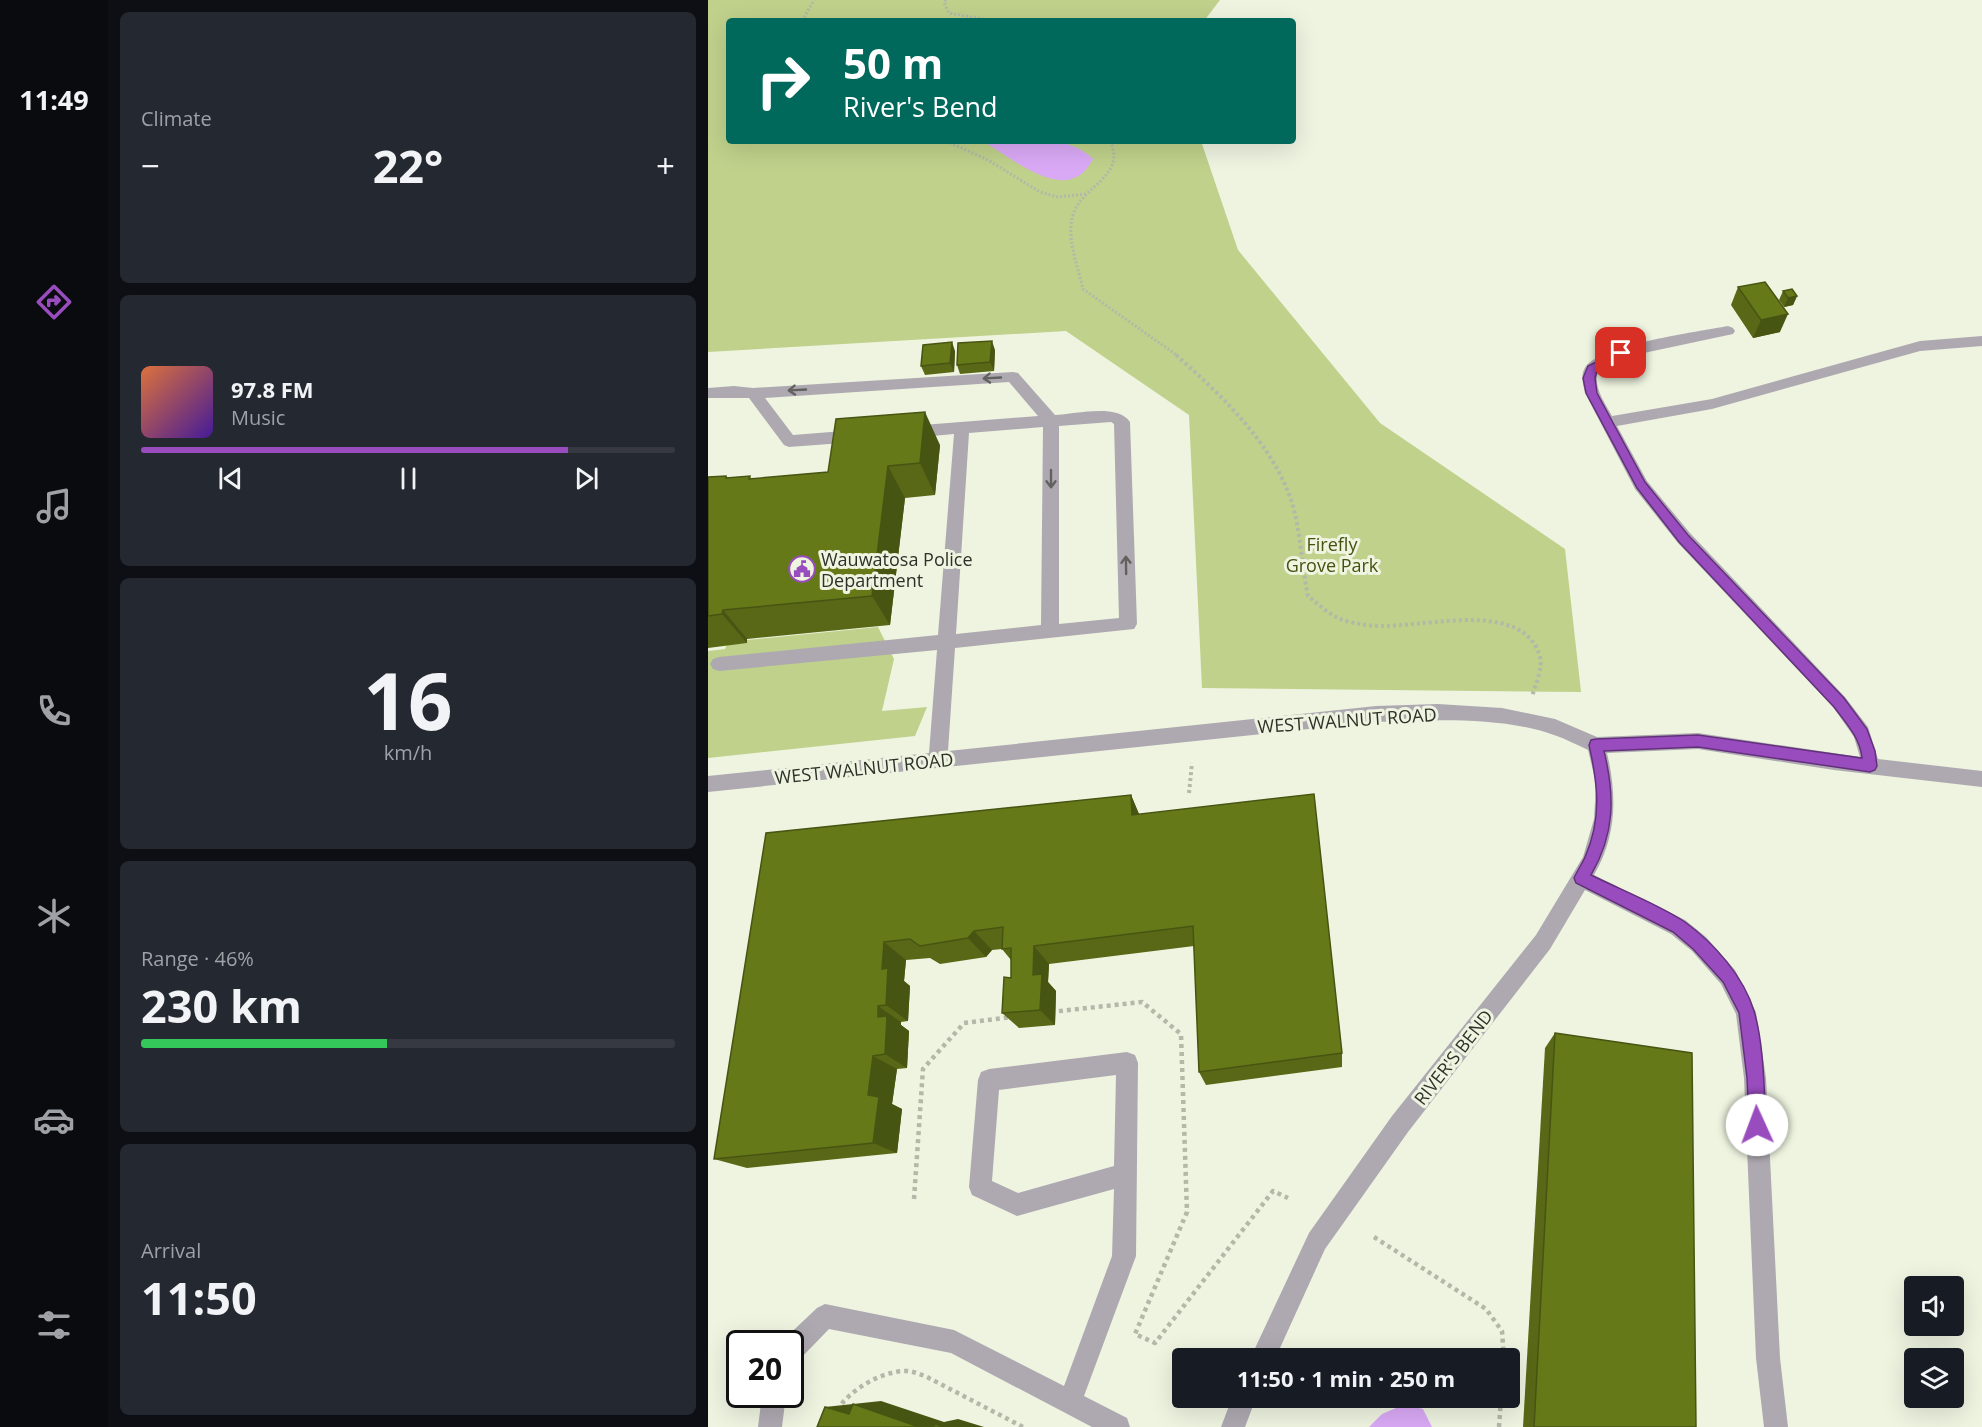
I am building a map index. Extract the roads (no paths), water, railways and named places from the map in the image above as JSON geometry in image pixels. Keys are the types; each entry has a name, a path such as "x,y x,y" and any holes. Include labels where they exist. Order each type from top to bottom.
{"street":[{"path":"1728,331 1621,353 1592,369 1589,378 1592,393 1641,485 1683,538 1839,702 1862,733 1870,766"},
{"path":"1607,422 1712,404 1920,346 1982,341"},
{"path":"708,393 734,391 753,393 1013,377 1051,420 1050,631"},
{"path":"753,393 789,441 870,435"},
{"path":"719,664 1128,624 1122,422 1114,416 893,433"},
{"path":"938,760 962,428"},
{"name":"WEST WALNUT ROAD","path":"708,784 1376,714 1438,712 1502,716 1555,727 1596,745 1698,741 1870,766 1982,779"},
{"name":"RIVER'S BEND","path":"1267,1348 1317,1241 1401,1124 1543,942 1592,860 1604,819 1605,783 1596,745"},
{"path":"1581,878 1678,927 1699,944 1728,976 1746,1012 1755,1078 1768,1358 1776,1427"},
{"path":"1070,1401 1124,1256 1127,1174 1127,1063 989,1080 980,1187 1017,1205 1127,1174"},
{"path":"804,1337 825,1316 954,1342 1118,1427"},
{"path":"770,1427 772,1408"},
{"path":"1233,1427 1241,1408"}],"place":[{"name":"Wauwatosa Police Department","path":"802,569"}],"park label":[{"name":"Firefly Grove Park","path":"1332,554"}]}
